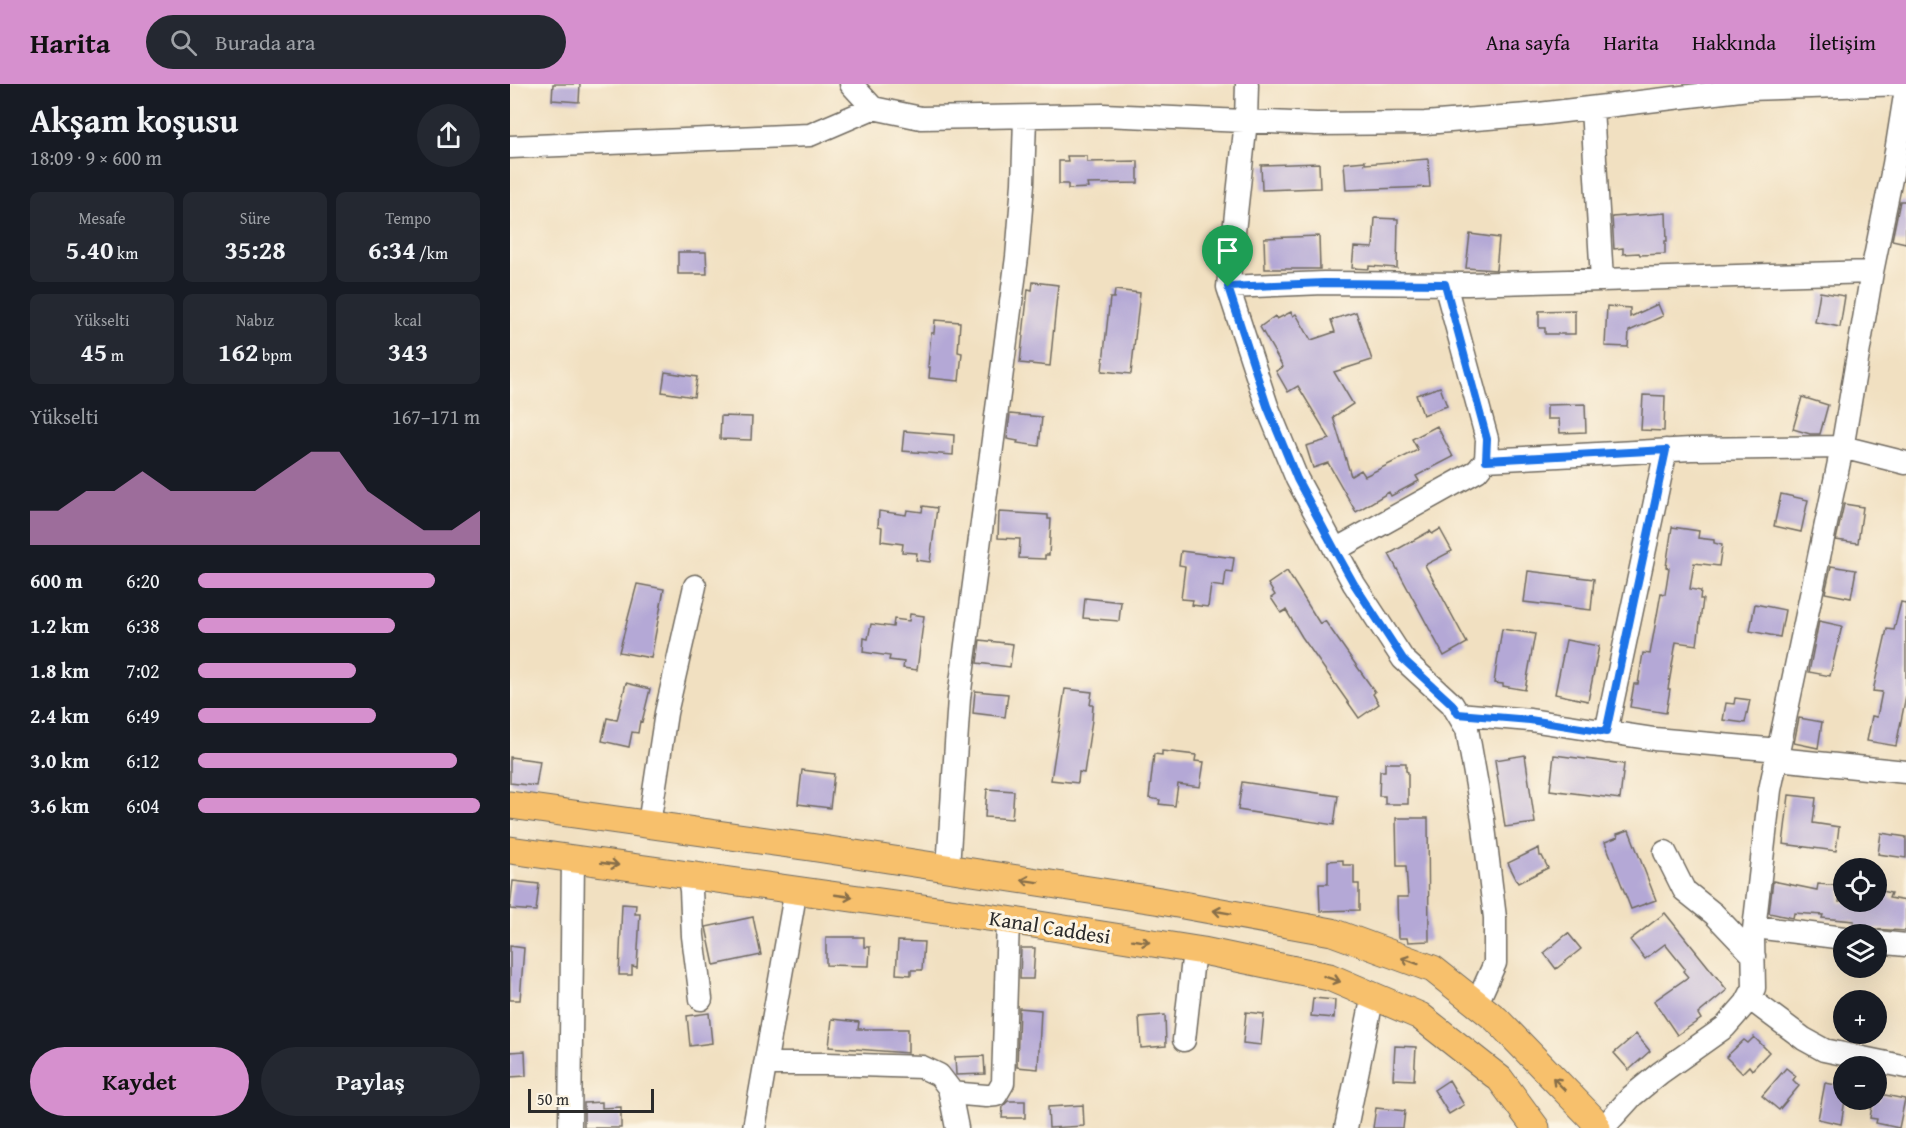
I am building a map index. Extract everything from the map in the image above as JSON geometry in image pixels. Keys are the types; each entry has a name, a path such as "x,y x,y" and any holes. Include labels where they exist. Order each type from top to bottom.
{"main road":[{"path":"510,805 948,868 1161,901 1332,932 1434,969 1496,1018 1592,1118 1597,1128"},
{"name":"Kanal Caddesi","path":"510,850 1008,920 1194,950 1329,976 1420,1016 1500,1079 1536,1128"}],"street":[{"path":"851,84 873,108"},
{"path":"1248,84 1228,287 1267,406 1297,479 1335,550 1354,584 1403,659 1452,704 1467,729 1483,819 1495,918 1495,963 1477,1003"},
{"path":"510,147 810,135 873,108 921,118 1103,115 1316,124 1425,123 1592,108 1761,86 1906,87 1842,447 1770,790 1755,927 1754,988 1749,998 1725,1028 1639,1090 1603,1128"},
{"path":"1592,108 1602,280"},
{"path":"948,868 959,698 1017,257 1023,184 1025,117"},
{"path":"1228,287 1324,283 1445,284 1872,272"},
{"path":"1335,550 1477,471 1486,460 1487,439 1445,284"},
{"path":"1486,460 1666,450 1842,447 1906,463"},
{"path":"1606,732 1666,450"},
{"path":"649,824 666,713 695,586"},
{"path":"1458,714 1530,720 1654,739 1906,772"},
{"path":"1665,852 1684,890 1714,914 1754,956"},
{"path":"570,1128 573,858"},
{"path":"688,875 701,999"},
{"path":"754,1128 796,890"},
{"path":"950,1093 996,1095 1003,1083 1008,920"},
{"path":"1755,927 1833,937"},
{"path":"1887,943 1906,945"},
{"path":"1184,1040 1194,950"},
{"path":"1346,1128 1373,995"},
{"path":"1749,998 1804,1039 1824,1050 1906,1067"},
{"path":"765,1064 921,1067 939,1075 949,1088 957,1128"}],"building":[{"path":"553,84 580,84 579,102 552,100"},
{"path":"1067,156 1087,156 1087,162 1138,161 1138,183 1087,184 1088,188 1068,189 1068,184 1059,184 1059,161 1068,161"},
{"path":"1428,159 1430,187 1346,190 1344,163 1365,161 1365,164"},
{"path":"1319,163 1320,188 1262,190 1261,165"},
{"path":"1900,201 1906,201 1906,243 1892,240"},
{"path":"1666,213 1665,254 1623,254 1623,248 1614,249 1612,217"},
{"path":"1375,218 1398,219 1397,268 1369,266 1369,269 1352,268 1354,247 1373,248"},
{"path":"1470,234 1499,238 1496,270 1466,268"},
{"path":"1319,236 1320,269 1265,269 1264,238"},
{"path":"678,252 706,252 707,274 678,274"},
{"path":"1033,282 1058,285 1050,366 1020,363 1028,289 1032,290"},
{"path":"1115,290 1140,293 1131,374 1102,371 1110,298 1114,298"},
{"path":"1820,292 1845,296 1840,327 1815,322"},
{"path":"1658,304 1663,316 1629,331 1628,347 1605,346 1607,306 1630,308 1630,317"},
{"path":"1575,310 1575,334 1545,334 1545,328 1539,328 1539,311"},
{"path":"1291,312 1293,316 1296,314 1311,340 1335,332 1331,320 1356,312 1372,360 1334,372 1353,404 1333,417 1351,476 1361,470 1365,476 1418,450 1412,439 1437,426 1453,457 1416,476 1419,481 1391,496 1389,492 1356,512 1328,463 1313,468 1306,446 1330,439 1298,386 1288,392 1276,371 1283,367 1260,327 1275,316 1277,319"},
{"path":"935,320 960,322 958,352 962,353 959,381 929,378 931,333 934,333"},
{"path":"665,372 697,377 694,397 662,392"},
{"path":"1440,387 1447,406 1423,415 1416,395"},
{"path":"1643,395 1665,396 1664,431 1641,430"},
{"path":"1802,397 1828,405 1820,434 1810,434 1793,429"},
{"path":"1585,404 1586,432 1560,433 1559,419 1547,419 1547,405"},
{"path":"1010,414 1042,417 1039,446 1007,439"},
{"path":"721,416 752,417 751,440 720,439"},
{"path":"904,431 954,435 953,455 902,451"},
{"path":"1781,494 1808,500 1801,532 1774,526"},
{"path":"1844,504 1863,507 1858,543 1836,540"},
{"path":"923,506 937,508 930,562 916,560 917,553 902,552 903,544 881,541 882,527 878,526 879,511 906,515 907,510 922,512"},
{"path":"999,512 1048,515 1048,519 1051,519 1049,555 1045,555 1045,559 1019,558 1020,539 998,538"},
{"path":"1672,527 1699,531 1698,538 1714,540 1714,543 1722,545 1719,566 1694,563 1690,589 1701,591 1700,599 1703,599 1697,645 1676,642 1666,713 1630,707 1634,684 1638,684 1643,653 1650,654 1661,593 1665,594 1669,568 1666,567"},
{"path":"1440,529 1452,551 1425,565 1467,643 1444,656 1389,554 1430,531 1432,534"},
{"path":"1181,551 1234,558 1232,572 1226,571 1224,587 1211,585 1208,607 1192,605 1193,600 1181,599 1185,566 1179,565"},
{"path":"1831,566 1856,570 1851,598 1825,593"},
{"path":"1287,571 1320,624 1325,621 1375,692 1373,694 1379,704 1359,718 1302,637 1286,610 1281,613 1271,598 1275,595 1268,584"},
{"path":"1528,571 1594,579 1591,610 1524,602"},
{"path":"637,584 664,589 651,658 619,652"},
{"path":"1085,598 1121,602 1119,621 1083,618"},
{"path":"1901,602 1906,603 1906,696 1896,746 1867,741 1872,716 1877,717 1882,692 1873,691 1887,629 1894,630"},
{"path":"1755,604 1785,610 1780,637 1750,631"},
{"path":"910,614 924,616 917,670 903,668 904,662 889,660 890,656 863,652 864,638 868,639 871,624 893,627 894,619 909,621"},
{"path":"1819,621 1842,626 1830,676 1809,672"},
{"path":"1502,629 1535,634 1525,690 1494,683"},
{"path":"980,640 1013,644 1010,667 977,663"},
{"path":"1566,640 1599,646 1588,701 1555,694"},
{"path":"626,683 650,689 642,722 640,721 638,733 632,732 629,747 602,741 607,718 617,720"},
{"path":"1065,689 1092,692 1090,705 1093,705 1092,720 1084,773 1079,772 1078,783 1051,780"},
{"path":"975,691 1008,694 1005,717 973,713"},
{"path":"1735,698 1750,700 1745,723 1723,720 1726,703 1734,704"},
{"path":"1799,718 1822,722 1818,748 1794,743"},
{"path":"1162,751 1196,755 1195,761 1204,762 1200,787 1178,784 1175,806 1159,804 1160,800 1149,798 1154,754 1162,755"},
{"path":"1525,755 1535,823 1505,827 1495,760"},
{"path":"1554,755 1624,764 1620,799 1550,790"},
{"path":"510,757 540,761 536,786 510,783"},
{"path":"1385,763 1406,763 1408,804 1385,804 1385,796 1379,796 1380,771 1385,771"},
{"path":"802,770 834,774 830,808 798,804"},
{"path":"1242,782 1338,796 1334,825 1238,810"},
{"path":"987,789 1014,791 1012,819 985,817"},
{"path":"1789,795 1816,798 1813,823 1839,827 1836,851 1783,844"},
{"path":"1396,818 1428,818 1429,941 1408,942 1407,938 1398,938 1397,897 1408,897 1406,866 1397,866"},
{"path":"1629,830 1656,900 1631,909 1605,842"},
{"path":"1881,833 1906,837 1906,858 1878,854"},
{"path":"1539,848 1540,856 1548,868 1518,883 1508,863"},
{"path":"1343,860 1343,865 1354,865 1354,884 1359,884 1359,910 1320,911 1319,884 1328,884 1328,861"},
{"path":"513,881 539,884 536,911 510,909"},
{"path":"1773,881 1817,890 1818,884 1833,885 1833,912 1887,912 1887,892 1891,893 1889,898 1906,901 1906,931 1887,930 1887,924 1853,924 1854,921 1822,918 1823,915 1794,913 1793,918 1769,913"},
{"path":"622,904 636,905 635,914 640,914 637,967 632,966 632,975 619,975"},
{"path":"1665,913 1727,990 1698,1014 1701,1019 1677,1035 1654,1001 1688,977 1683,971 1685,969 1665,944 1645,959 1630,940"},
{"path":"753,917 761,955 714,965 706,927"},
{"path":"1568,933 1581,949 1556,969 1544,953"},
{"path":"826,937 864,937 864,947 870,947 869,966 826,965"},
{"path":"898,941 924,942 922,970 911,970 911,975 896,974"},
{"path":"510,946 524,948 520,1000 510,1000"},
{"path":"1021,948 1035,948 1033,979 1020,979"},
{"path":"1313,998 1335,1000 1334,1018 1311,1016"},
{"path":"1019,1008 1041,1010 1038,1069 1017,1067"},
{"path":"1246,1012 1264,1014 1261,1045 1243,1043"},
{"path":"709,1013 712,1043 690,1046 687,1016"},
{"path":"1165,1015 1166,1046 1141,1048 1139,1017"},
{"path":"832,1019 859,1022 858,1029 908,1029 908,1053 829,1047"},
{"path":"1636,1034 1650,1051 1629,1070 1614,1053"},
{"path":"1754,1037 1769,1052 1752,1070 1749,1066 1742,1073 1726,1057 1744,1040 1748,1043"},
{"path":"1395,1046 1416,1047 1414,1080 1393,1079"},
{"path":"525,1051 526,1076 510,1077 510,1052"},
{"path":"984,1056 985,1074 956,1075 955,1057"},
{"path":"1786,1068 1796,1076 1793,1080 1799,1086 1779,1110 1762,1096"},
{"path":"1449,1080 1464,1105 1449,1114 1434,1090"},
{"path":"1825,1083 1833,1084 1833,1110 1843,1110 1841,1124 1818,1119"},
{"path":"1887,1095 1905,1099 1899,1128 1876,1123 1877,1119 1870,1118 1871,1110 1887,1110"},
{"path":"1008,1101 1025,1101 1025,1118 1002,1118 1003,1106"},
{"path":"602,1102 602,1108 621,1107 621,1128 584,1128 584,1103"},
{"path":"1083,1105 1084,1126 1049,1128 1048,1107"},
{"path":"1376,1108 1405,1111 1403,1128 1373,1128"}],"route":[{"path":"1324,283 1445,284 1487,439 1486,460 1666,450 1606,732 1530,720 1458,714 1452,704 1403,659 1354,584 1297,479 1267,406 1228,287 1324,283"}]}
